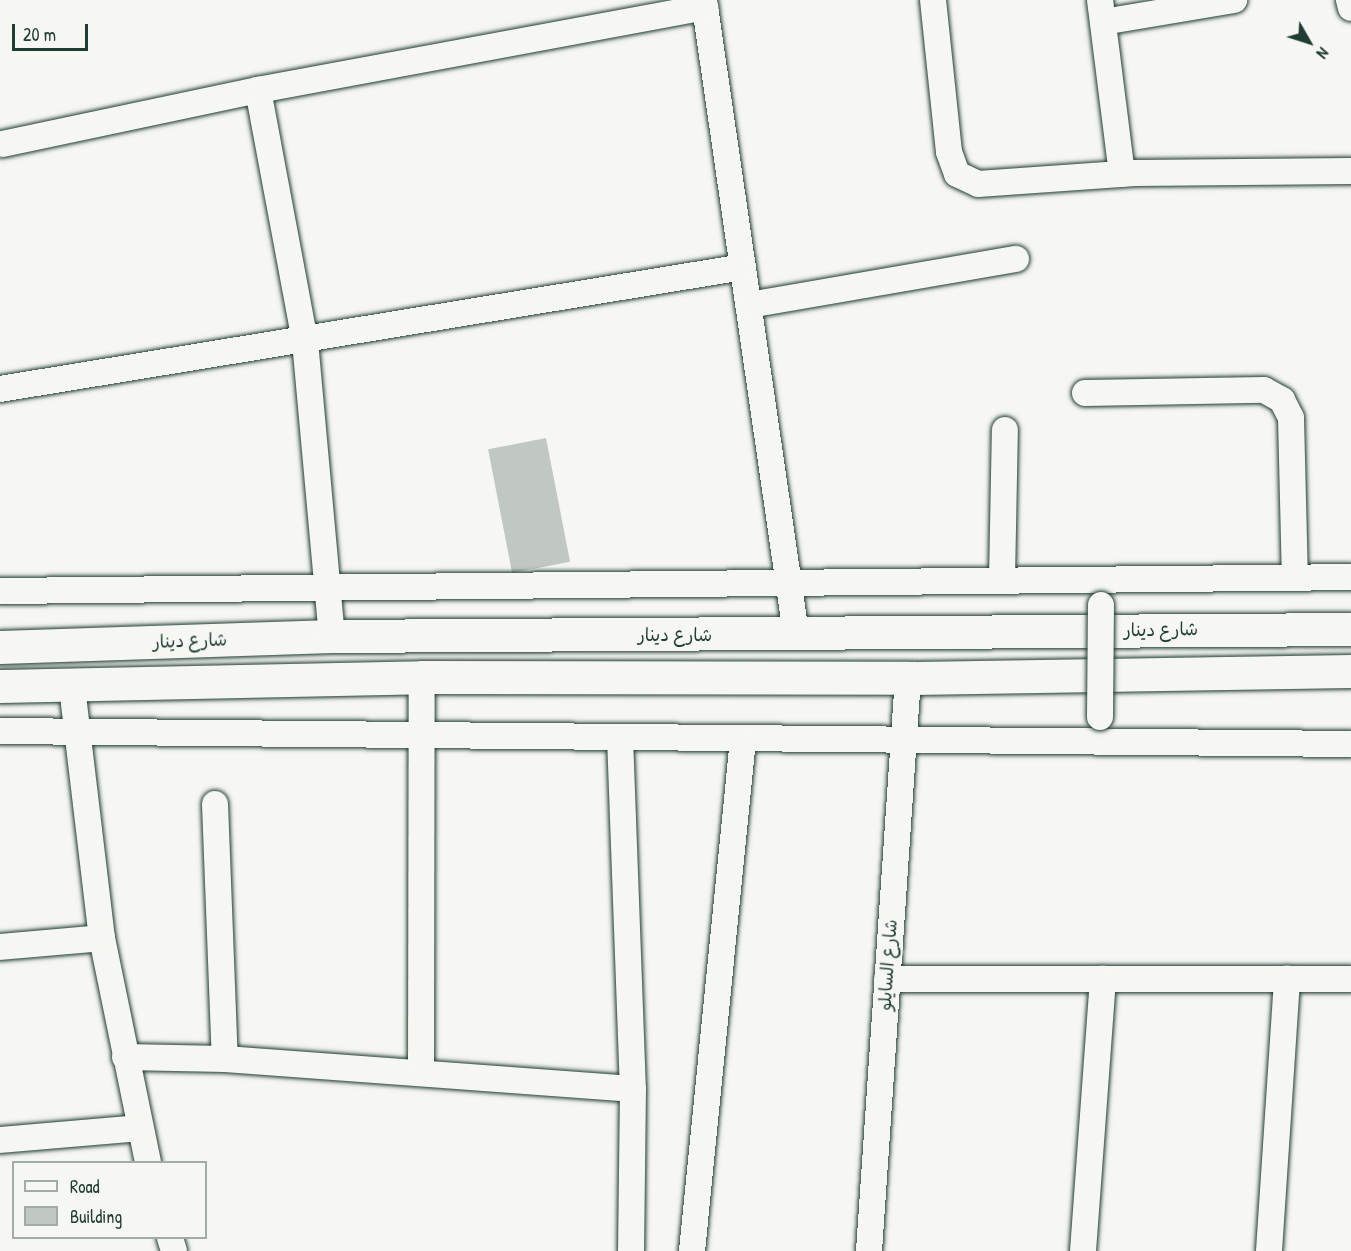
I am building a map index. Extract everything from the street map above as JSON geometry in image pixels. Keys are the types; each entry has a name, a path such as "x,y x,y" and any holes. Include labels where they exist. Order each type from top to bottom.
{"main road":[{"name":"شارع دينار","path":"0,646 332,636 1351,629"},
{"path":"0,686 72,687 422,677 908,678 1351,671"}],"street":[{"path":"933,0 949,152 957,174 978,184 1122,174 1351,171"},
{"path":"1122,174 1102,11 1234,0"},
{"path":"1349,0 1351,8"},
{"path":"2,144 258,90 705,4 796,634"},
{"path":"258,90 305,341 332,636"},
{"path":"749,305 1016,259"},
{"path":"0,389 305,341 743,267"},
{"path":"1085,393 1264,390 1282,400 1291,418 1295,577"},
{"path":"1002,579 1005,430"},
{"path":"0,591 326,585 1351,577"},
{"path":"1100,717 1101,605"},
{"path":"421,1071 422,677"},
{"name":"شارع السايلو","path":"869,1251 908,678"},
{"path":"72,687 102,938 139,1128 148,1161"},
{"path":"0,731 422,733 903,742 1351,744"},
{"path":"620,737 633,1089 631,1251"},
{"path":"692,1251 743,739"},
{"path":"215,804 225,1059"},
{"path":"0,947 102,938"},
{"path":"887,979 1351,979"},
{"path":"1083,1251 1103,979"},
{"path":"1269,1251 1287,979"},
{"path":"125,1057 225,1059 421,1071 633,1089"},
{"path":"0,1140 139,1128"}],"building":[{"path":"546,438 570,562 512,573 488,449"}]}
